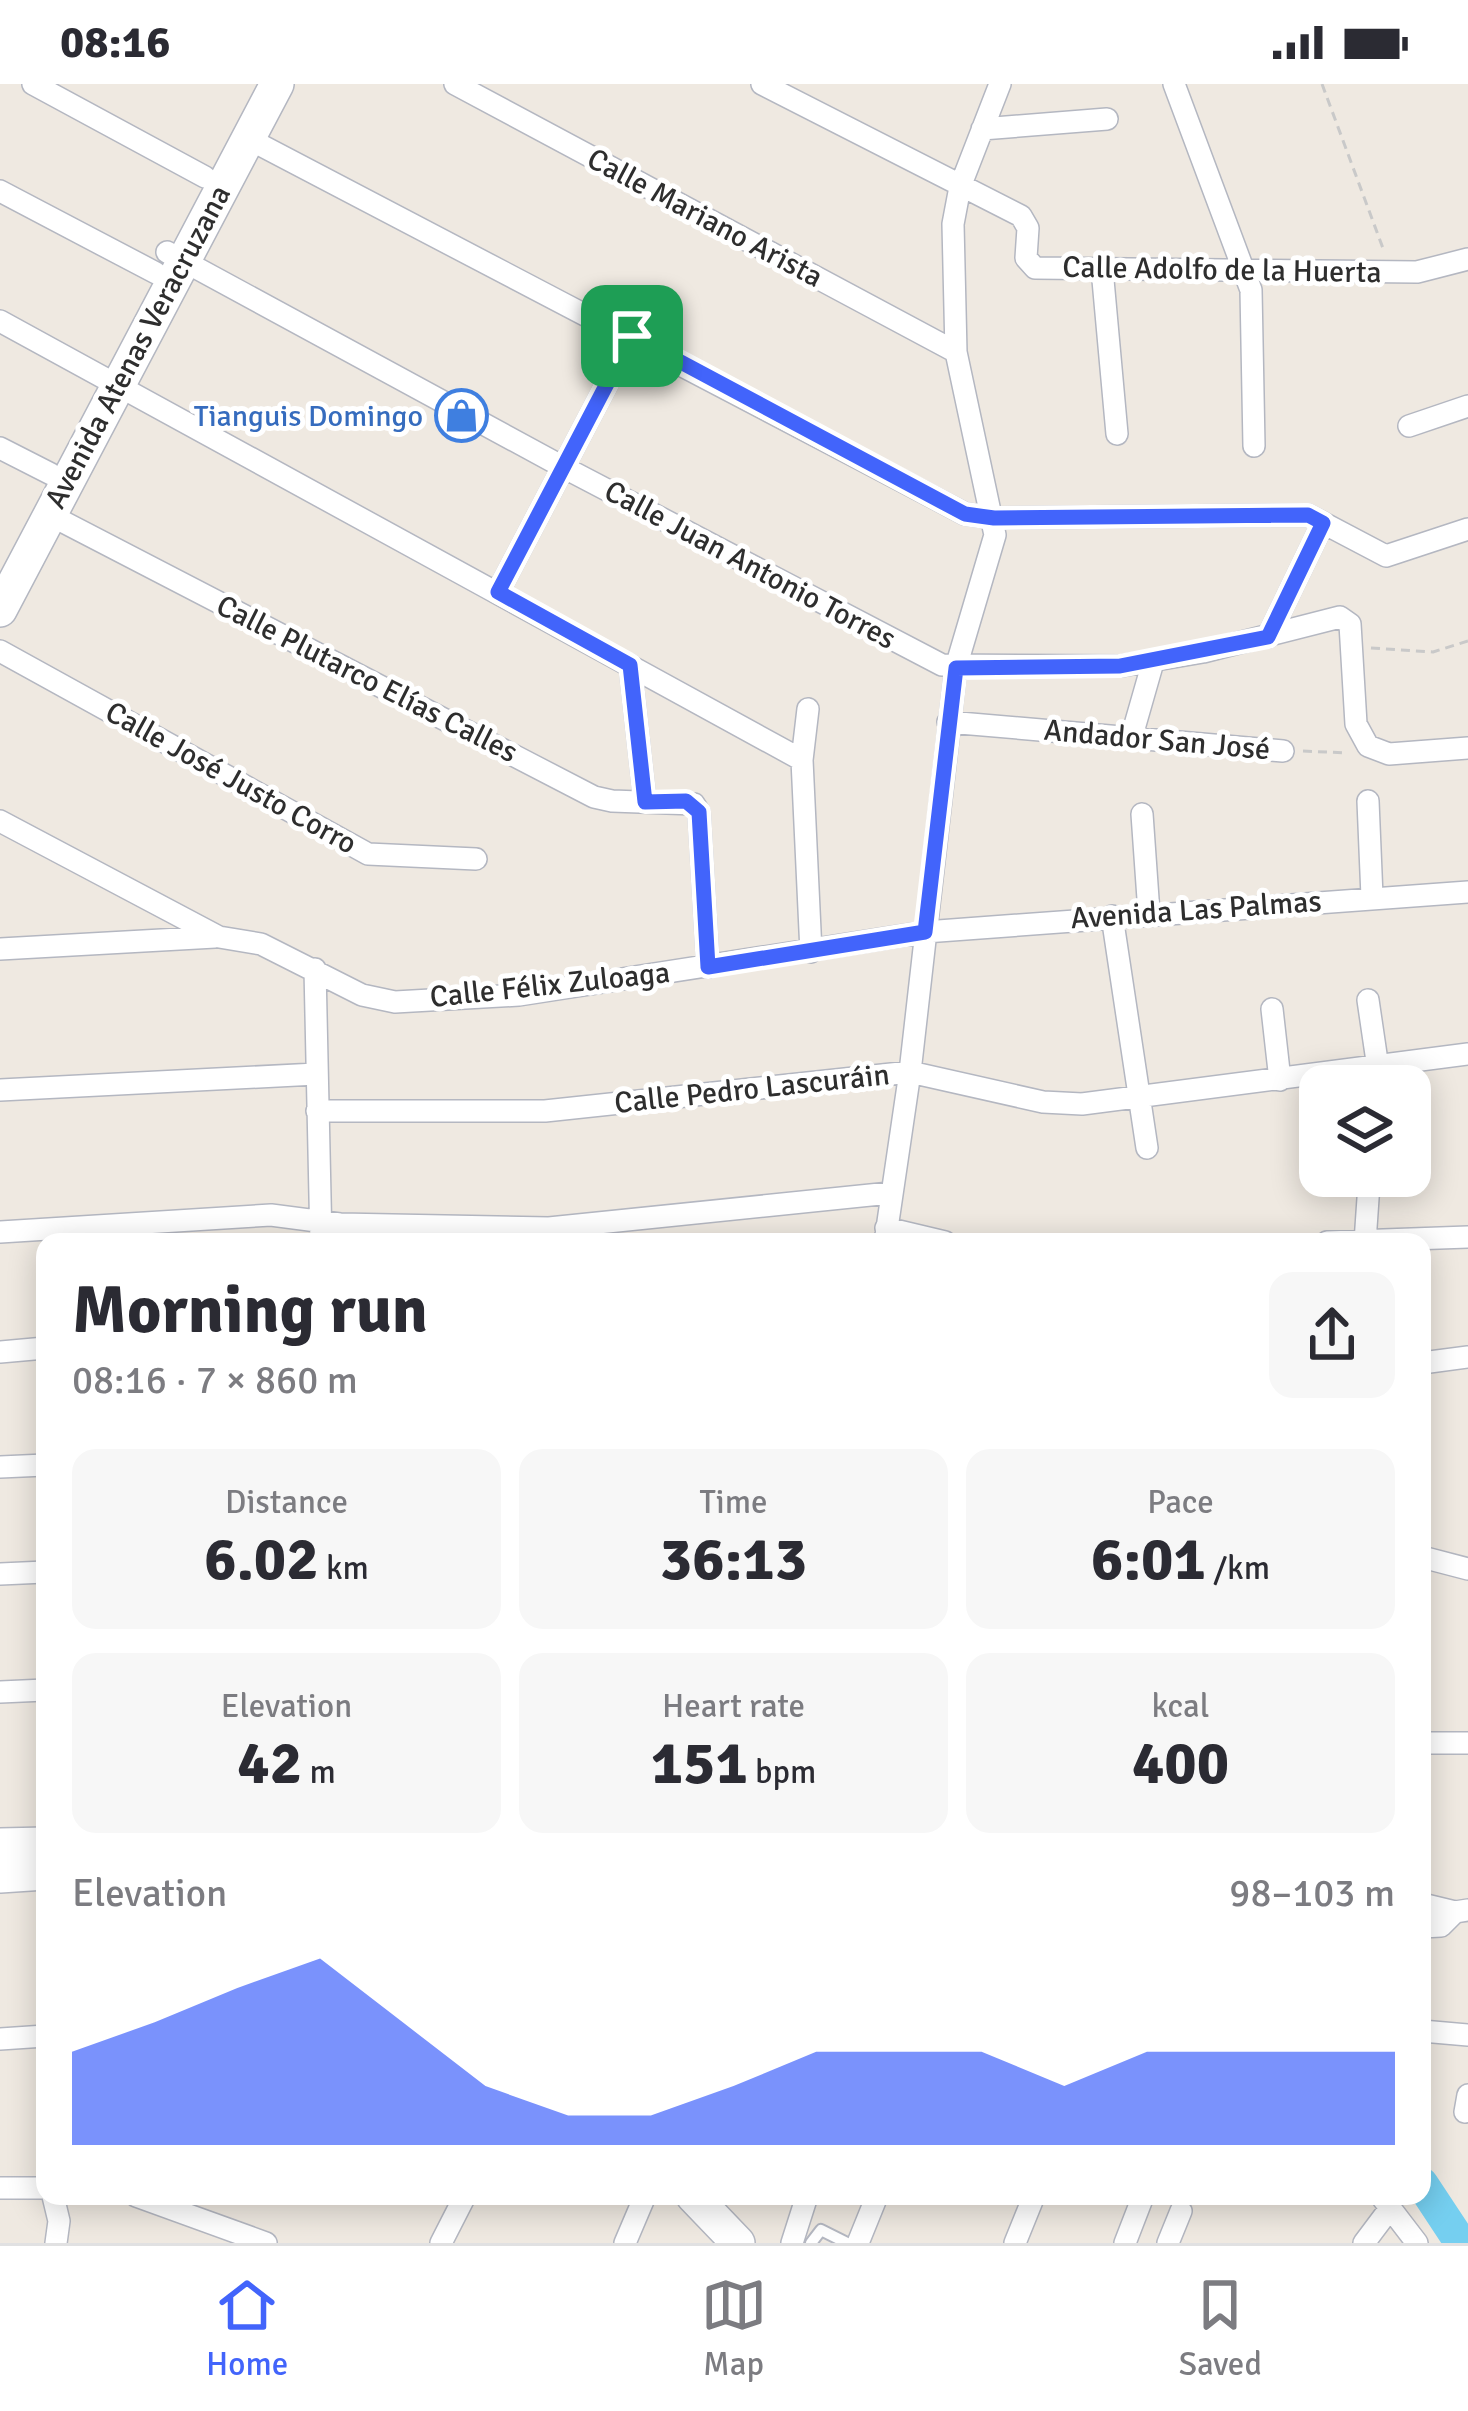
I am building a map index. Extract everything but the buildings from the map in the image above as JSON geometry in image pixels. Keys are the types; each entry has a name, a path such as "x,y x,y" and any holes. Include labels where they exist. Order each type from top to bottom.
{"main road":[{"name":"Avenida Atenas Veracruzana","path":"0,610 50,515 205,177 256,84"},
{"name":"Avenida Atenas Veracruzana","path":"169,262 277,84"},
{"name":"Avenida Atenas Veracruzana","path":"0,569 51,474 111,380"},
{"path":"0,1845 36,1844"},
{"path":"0,1876 36,1874"},
{"path":"702,2205 738,2243"}],"street":[{"path":"33,84 205,177"},
{"path":"76,108 89,84"},
{"name":"Calle Mariano Arista","path":"455,84 956,352"},
{"name":"Calle Adolfo de la Huerta","path":"762,84 1025,220 1029,264 1391,272 1430,271 1468,259"},
{"path":"886,1233 910,1072 956,668 993,550 994,518 956,352 953,224 960,187 1000,84"},
{"path":"1174,84 1246,270 1254,305 1254,446"},
{"path":"982,129 1107,119"},
{"path":"247,139 632,336 965,514 994,518 1308,515 1386,556 1468,529"},
{"name":"Calle Juan Antonio Torres","path":"0,191 169,262 925,658 956,668"},
{"path":"1102,269 1117,434"},
{"path":"0,321 802,760"},
{"path":"498,592 632,336"},
{"path":"1409,426 1468,406"},
{"path":"0,448 51,474"},
{"name":"Calle Plutarco Elías Calles","path":"50,515 594,796 694,804 699,812 708,967"},
{"path":"1268,637 1323,523"},
{"path":"956,668 1086,668 1154,662 1346,619 1356,724 1367,751 1389,754 1468,748"},
{"name":"Calle José Justo Corro","path":"0,651 368,854 476,859"},
{"path":"1131,739 1154,662"},
{"path":"630,665 645,802"},
{"path":"808,709 802,760 811,952"},
{"name":"Andador San José","path":"948,722 1283,751"},
{"path":"1368,801 1372,897"},
{"path":"1142,814 1149,913"},
{"name":"Calle Félix Zuloaga","path":"0,821 219,937 261,944 362,995 395,1002 519,994 925,932"},
{"name":"Avenida Las Palmas","path":"925,932 1468,892"},
{"path":"1112,916 1147,1148"},
{"path":"0,949 219,937"},
{"path":"315,969 320,1231"},
{"path":"1368,1000 1368,1065"},
{"path":"1272,1010 1280,1080"},
{"name":"Calle Pedro Lascuráin","path":"1413,1065 1468,1054"},
{"name":"Calle Pedro Lascuráin","path":"317,1111 545,1111 910,1072 1061,1105 1299,1079"},
{"path":"0,1090 316,1074"},
{"path":"0,1232 271,1215 320,1231 549,1228 890,1193"},
{"path":"1366,1233 1368,1197"},
{"path":"1431,1238 1468,1237"},
{"path":"0,1352 36,1349"},
{"path":"1431,1362 1468,1357"},
{"path":"0,1467 36,1465"},
{"path":"1431,1560 1468,1570"},
{"path":"0,1574 36,1572"},
{"path":"0,1692 36,1690"},
{"path":"1431,1743 1468,1743"},
{"path":"1431,1906 1462,1911"},
{"path":"1431,1927 1441,1926 1462,1911"},
{"path":"1431,2032 1468,2035"},
{"path":"0,2039 36,2037"},
{"path":"0,2188 36,2188"},
{"path":"55,2205 56,2243"},
{"path":"157,2205 236,2239 266,2243"},
{"path":"441,2243 460,2205"},
{"path":"625,2243 641,2205"},
{"path":"792,2243 804,2205"},
{"path":"858,2243 873,2205"},
{"path":"1016,2243 1031,2205"},
{"path":"1125,2243 1140,2205"},
{"path":"1364,2243 1384,2205"},
{"path":"1389,2205 1417,2243"},
{"path":"1168,2243 1180,2211"}],"lane":[{"path":"811,2243 821,2230 848,2243"}],"path":[{"path":"1322,84 1391,272"},
{"path":"1351,647 1433,652 1468,641"},
{"name":"Andador San José","path":"1283,751 1367,751"}],"waterway":[{"path":"1431,2198 1461,2243"}],"place":[{"name":"Tianguis Domingo","path":"462,416"}],"route":[{"path":"632,336 965,514 994,518 1308,515 1323,523 1268,637 1120,666 956,668 925,932 708,967 699,812 686,801 645,802 630,665 498,592 632,336"}]}
